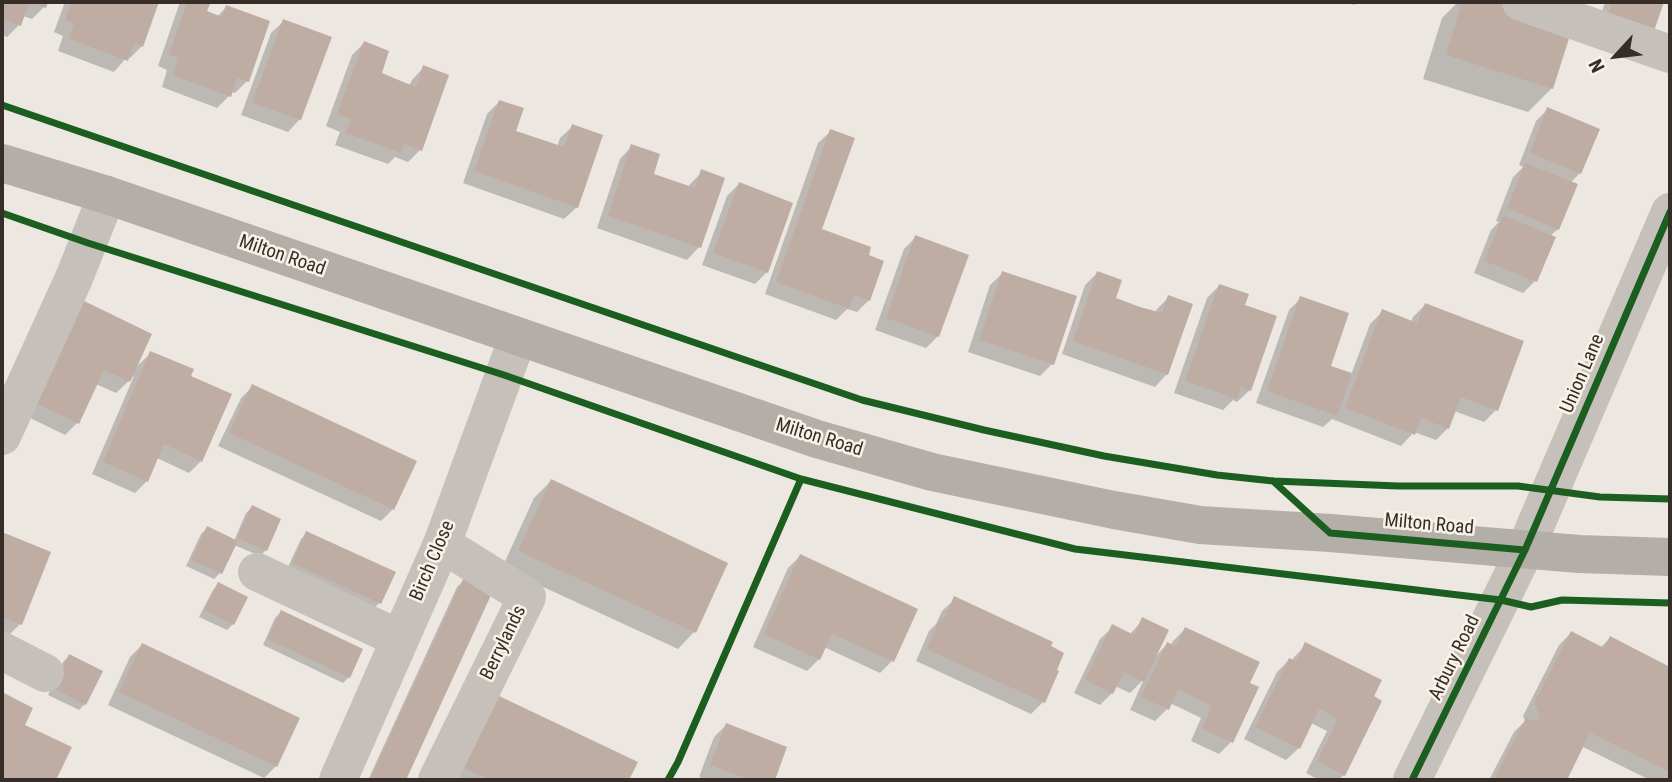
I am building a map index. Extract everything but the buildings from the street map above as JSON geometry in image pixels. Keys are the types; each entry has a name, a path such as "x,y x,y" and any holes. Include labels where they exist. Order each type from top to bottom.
{"main road":[{"name":"Milton Road","path":"2,163 107,195 817,439 932,471 1101,508 1200,525 1579,554 1670,557"}],"street":[{"path":"1521,2 1670,54"},
{"path":"2,436 74,278 107,195"},
{"name":"Union Lane","path":"1525,550 1670,212"},
{"name":"Birch Close","path":"338,780 442,544 519,337"},
{"name":"Berrylands","path":"437,780 527,597 442,544"},
{"name":"Arbury Road","path":"1412,780 1525,550"},
{"path":"257,572 400,639"},
{"path":"2,651 45,673"}],"path":[{"path":"1352,2 1358,2"}],"cycle path":[{"path":"2,105 862,400 984,430 1104,456 1217,475 1273,481 1398,486 1518,486 1600,497 1670,499"},
{"path":"1412,780 1525,550 1670,212"},
{"path":"2,213 88,243 504,375 801,479 1075,549 1501,600 1531,607 1562,600 1670,603"},
{"path":"668,780 801,479"},
{"path":"1273,481 1330,533 1525,550"}]}
